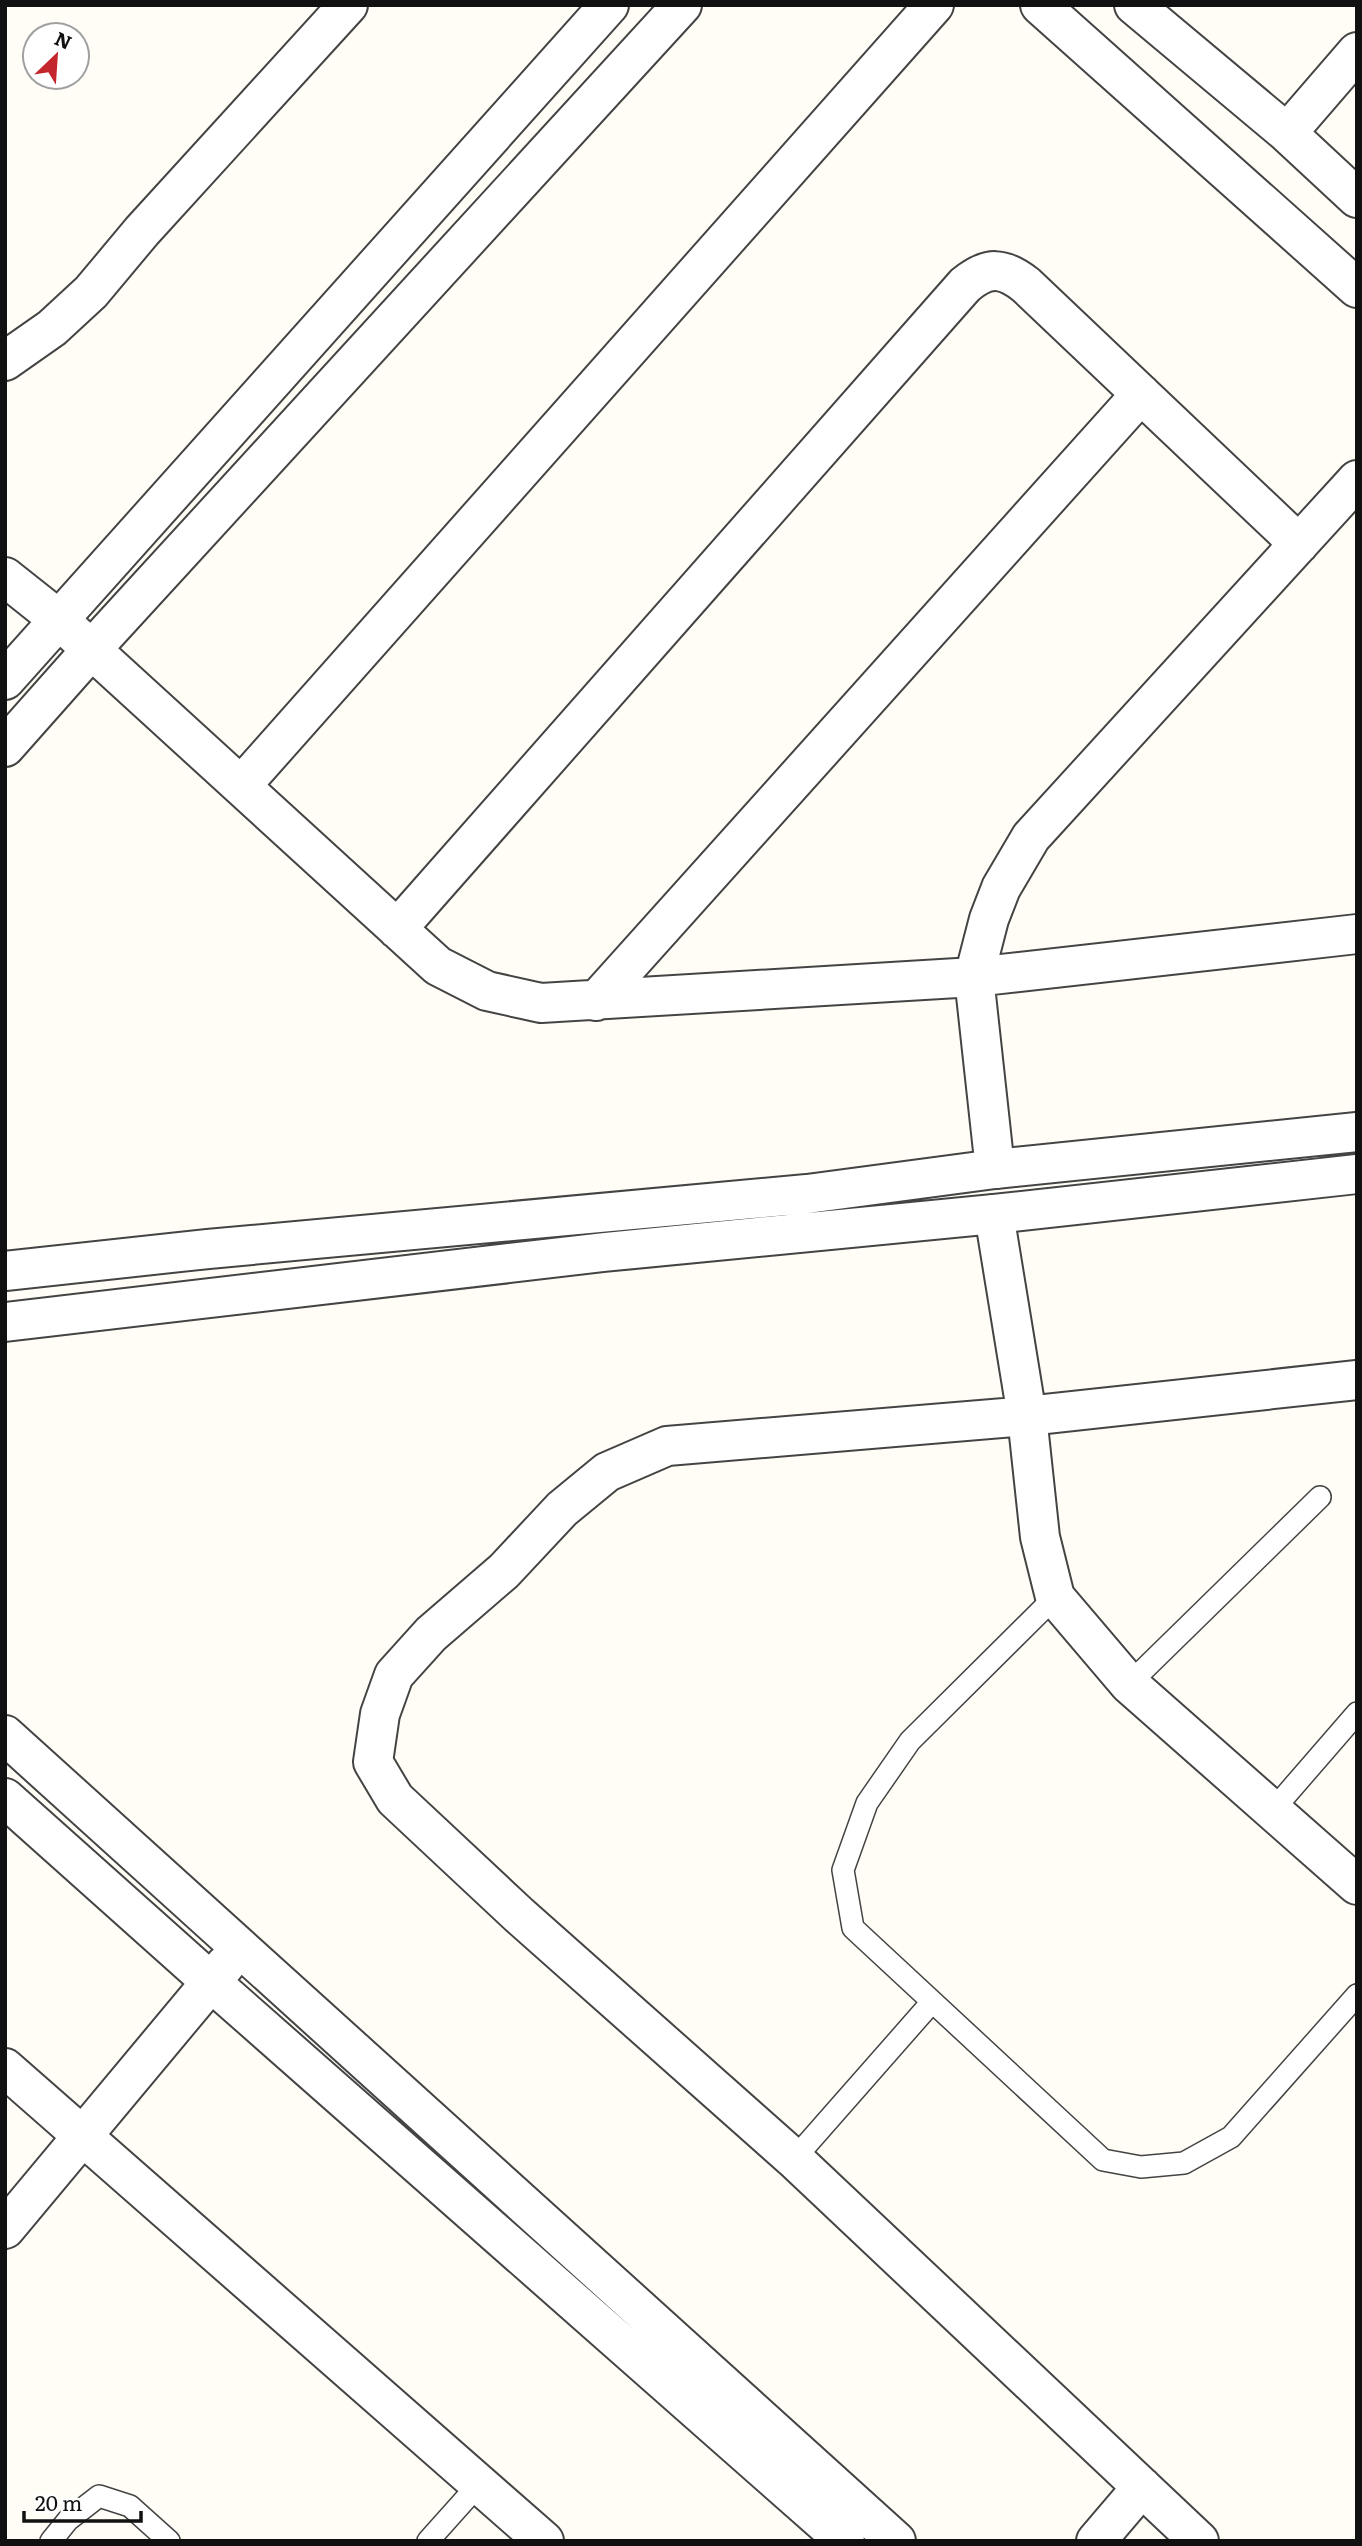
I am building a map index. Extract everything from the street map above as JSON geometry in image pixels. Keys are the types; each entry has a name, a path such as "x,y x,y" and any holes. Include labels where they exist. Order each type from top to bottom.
{"street":[{"path":"5,361 51,328 91,292 142,231 348,5"},
{"path":"5,680 610,5"},
{"path":"5,747 682,5"},
{"path":"241,786 934,5"},
{"path":"1040,5 1357,288"},
{"path":"1134,5 1287,133 1357,198"},
{"path":"1287,133 1357,52"},
{"path":"397,929 956,295 979,274 996,270 1013,274 1298,544"},
{"path":"596,1001 1140,394"},
{"path":"995,1168 974,978 989,919 1001,888 1031,837 1357,480"},
{"path":"5,578 58,619 438,966 487,990 541,1003 974,978 1357,934"},
{"path":"5,1271 208,1249 807,1194 995,1168 1357,1132"},
{"path":"5,1322 604,1252 995,1214 1357,1174"},
{"path":"995,1214 1027,1416 1041,1537 1055,1597 1129,1684 1357,1885"},
{"path":"1199,2541 794,2159 519,1915 395,1800 373,1762 380,1714 394,1675 431,1634 505,1571 562,1509 607,1472 667,1446 1027,1416 1357,1380"},
{"path":"5,1735 896,2541"},
{"path":"5,1798 845,2541"},
{"path":"5,2229 240,1948"},
{"path":"5,2068 544,2541"},
{"path":"1096,2541 1142,2487"}],"lane":[{"path":"1129,1684 1320,1497"},
{"path":"1055,1597 910,1741 867,1803 843,1870 853,1928 1103,2160 1141,2167 1184,2163 1231,2137 1357,1995"},
{"path":"1273,1810 1357,1713"},
{"path":"794,2159 932,2002"},
{"path":"428,2541 479,2484"},
{"path":"51,2541 68,2520 99,2496 130,2506 169,2541"}]}
